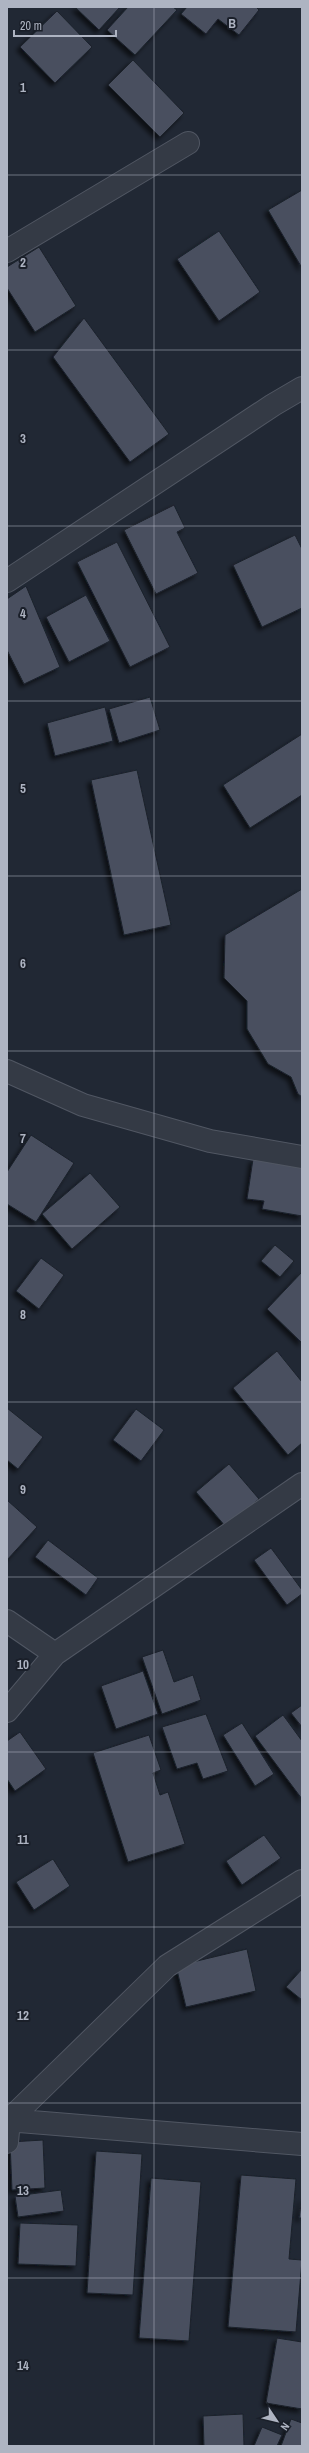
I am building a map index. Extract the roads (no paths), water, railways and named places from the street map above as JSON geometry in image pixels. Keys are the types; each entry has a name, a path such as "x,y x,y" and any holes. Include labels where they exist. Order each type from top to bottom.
{"street":[{"path":"7,251 188,143"},
{"path":"7,581 272,405 302,388"},
{"path":"7,1071 83,1105 210,1141 302,1157"},
{"path":"7,1711 55,1654 302,1484"},
{"path":"7,1621 55,1654"},
{"path":"7,2142 8,2120 167,1966 302,1881"},
{"path":"8,2120 302,2144"}]}
